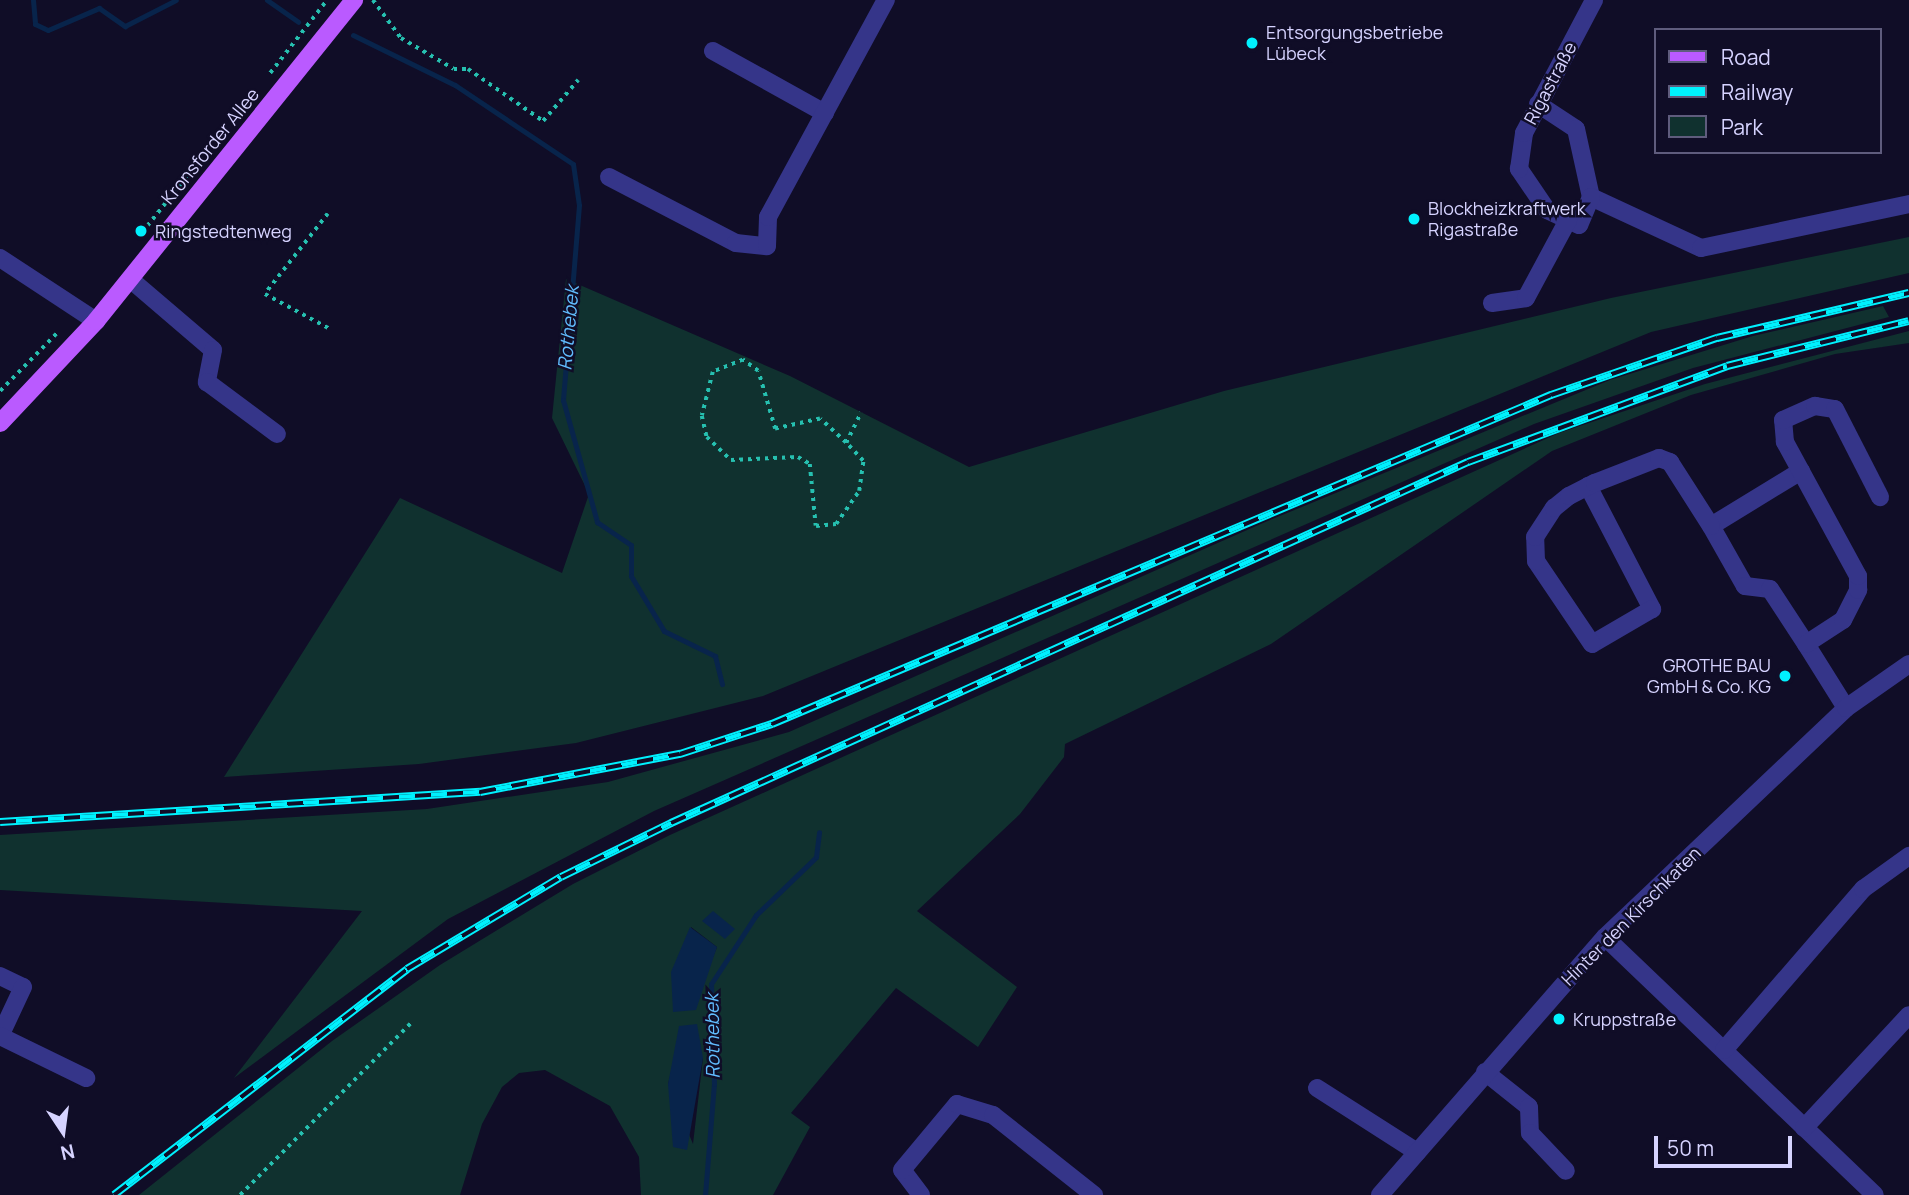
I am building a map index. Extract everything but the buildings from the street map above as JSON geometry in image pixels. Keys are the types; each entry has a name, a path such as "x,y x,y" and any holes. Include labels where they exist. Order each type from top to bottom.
{"main road":[{"name":"Kronsforder Allee","path":"0,423 89,316 130,279 354,0"}],"street":[{"path":"609,177 736,243 767,246 768,217 886,0"},
{"name":"Rigastraße","path":"1568,220 1547,210 1519,169 1524,133 1594,0"},
{"path":"713,51 825,113"},
{"path":"1492,303 1526,298 1568,220 1579,225 1591,197 1576,129 1538,104"},
{"path":"1591,197 1701,248 1909,204"},
{"path":"0,258 89,316"},
{"path":"130,279 213,350 206,382 277,434"},
{"path":"1805,644 1843,620 1858,590 1858,576 1784,442 1783,420 1815,406 1835,409 1880,497"},
{"path":"1588,486 1652,609 1592,644 1534,549 1543,520 1588,486 1659,458 1670,463 1711,526 1745,586 1770,589 1846,708"},
{"path":"1711,526 1801,471"},
{"name":"Hinter den Kirschkaten","path":"1380,1195 1605,937 1846,708 1909,664"},
{"path":"1724,1051 1863,889 1909,856"},
{"path":"1605,937 1875,1195"},
{"path":"0,976 23,988 0,1036 86,1078"},
{"path":"1804,1128 1909,1015"},
{"path":"1485,1072 1529,1107 1530,1133 1566,1171"},
{"path":"1317,1088 1417,1152"},
{"path":"921,1195 902,1170 957,1104 993,1115 1094,1195"}],"path":[{"path":"373,0 401,38 454,69 468,69 542,121 578,80"},
{"path":"327,214 265,295 330,329"},
{"path":"0,391 89,316"},
{"path":"743,360 758,371 775,429 820,419 846,443 863,461 859,491 836,524 816,526 810,464 799,457 732,460 707,437 702,416 713,372 743,360"},
{"path":"846,443 861,412"},
{"path":"240,1195 268,1163 412,1022"}],"green space":[{"path":"1909,237 1909,273 1651,332 763,696 576,743 419,764 224,777 400,498 562,573 589,494 552,418 566,279 790,376 969,467 1224,391 1611,298"},
{"path":"1883,306 1889,317 1693,368 1534,424 654,811 448,919 234,1078 362,911 0,890 0,835 427,809 608,782 789,732 1263,523 1610,380 1753,336"},
{"path":"1909,331 1909,343 1835,354 1691,395 1552,451 1271,644 1065,744 1064,757 1020,814 917,911 1017,987 978,1047 896,988 791,1113 810,1127 773,1195 641,1195 639,1157 610,1106 545,1070 519,1073 502,1087 482,1124 460,1195 139,1195 332,1041 440,965 573,884 670,835 1559,433 1705,384","holes":["691,927 717,947 699,993","675,1057 703,1058 693,1144 668,1084"]}],"water":[{"path":"713,911 735,929 725,939 702,921"},
{"path":"690,927 717,947 696,1010 673,1012 671,972"},
{"path":"697,1024 703,1058 687,1150 673,1147 668,1084 679,1026"}],"waterway":[{"name":"Rothebek","path":"33,0 35,24 48,30 99,8 125,26 176,0"},
{"name":"Rothebek","path":"267,0 298,22"},
{"name":"Rothebek","path":"353,35 455,85 573,164 579,205 563,400 597,522 631,545 631,576 664,631 715,656 722,684"},
{"name":"Rothebek","path":"705,1195 714,1084 711,984 756,915 816,857 819,832"}],"railway":[{"path":"0,822 480,792 680,754 772,724 1551,395 1717,338 1909,293"},
{"path":"114,1195 407,969 561,877 671,823 1468,462 1727,366 1909,321"}],"place":[{"name":"Entsorgungsbetriebe Lübeck","path":"1252,43"},
{"name":"Blockheizkraftwerk Rigastraße","path":"1414,219"},
{"name":"Ringstedtenweg","path":"141,231"},
{"name":"GROTHE BAU GmbH & Co. KG","path":"1785,676"},
{"name":"Kruppstraße","path":"1559,1019"}]}
